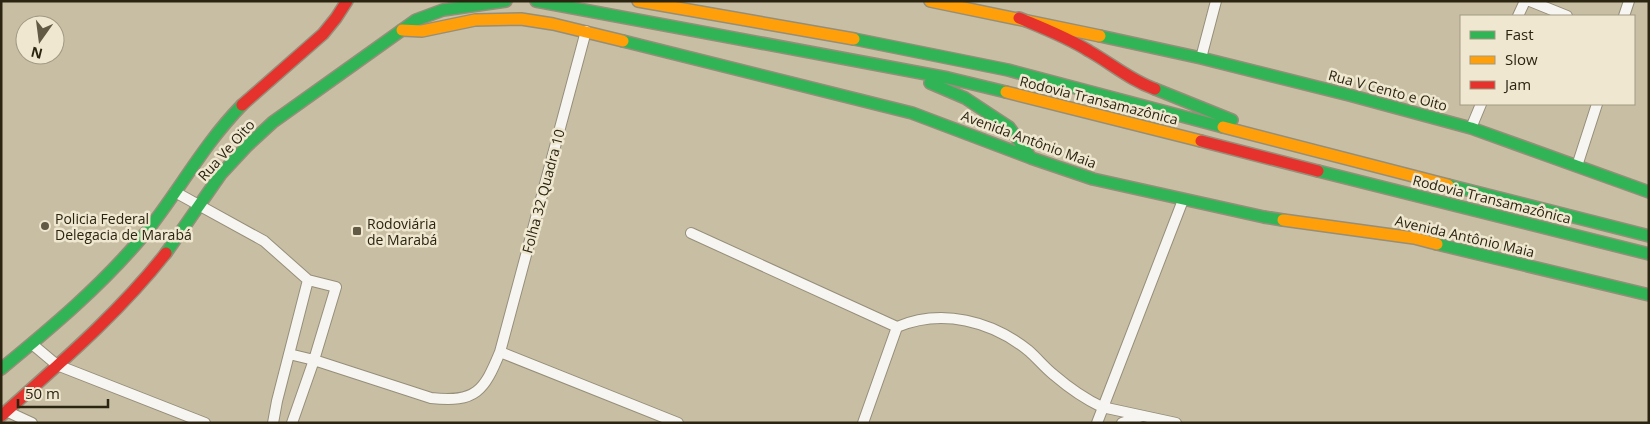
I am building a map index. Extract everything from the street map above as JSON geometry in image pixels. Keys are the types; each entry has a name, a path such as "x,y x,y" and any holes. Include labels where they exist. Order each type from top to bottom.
{"main road":[{"name":"Rua Ve Oito","path":"1,369 82,301 116,266 143,236 202,151 233,114 270,78 310,48 343,9 347,1"},
{"name":"Rua Ve Oito","path":"4,414 103,324 144,280 170,247 221,174 273,122 416,20 444,10 506,1"},
{"name":"Rodovia Transamazônica","path":"536,1 948,78 1649,254"},
{"name":"Rodovia Transamazônica","path":"638,1 837,36 1008,70 1256,136 1649,236"},
{"name":"Rua V Cento e Oito","path":"930,1 1019,18 1201,58 1349,95 1471,128 1649,192"},
{"path":"1019,18 1088,50 1136,82 1227,117 1256,136"},
{"name":"Avenida Antônio Maia","path":"402,30 422,31 475,20 521,19 586,31 912,113 1031,158 1093,179 1264,217 1414,238 1649,295"},
{"path":"874,64 926,81 970,101 1009,127 1031,158"}],"street":[{"path":"1201,58 1216,1"},
{"path":"1518,15 1525,1"},
{"path":"1530,1 1565,15"},
{"path":"1624,15 1629,1"},
{"name":"Folha 32 Quadra 10","path":"289,354 314,360 431,398 462,399 472,395 482,387 490,375 500,352 586,31"},
{"path":"1471,128 1481,105"},
{"path":"1578,166 1597,105"},
{"path":"175,192 264,240 308,280 336,287 314,360 292,423"},
{"path":"1097,423 1183,200"},
{"path":"691,233 897,326 920,319 936,318 960,319 985,325 1029,351 1054,375 1094,403 1102,407 1176,423"},
{"path":"273,423 308,280"},
{"path":"863,423 897,326"},
{"path":"32,344 57,365 205,423"},
{"path":"500,352 678,423"},
{"path":"4,414 32,423"},
{"path":"1122,423 1142,416"}],"traffic: fast":[{"path":"166,253 221,174 273,122 416,20 443,10 506,1"},
{"path":"536,1 948,78 1006,92"},
{"path":"1100,36 1201,58 1471,128 1649,192"},
{"path":"854,39 1008,70 1223,127"},
{"path":"623,41 912,113 1031,158 1093,179 1283,220"},
{"path":"930,83 965,98 1009,127 1031,158"},
{"path":"1155,89 1232,120"},
{"path":"1,369 75,306 127,254 156,220 202,153 242,105"},
{"path":"1318,171 1649,254"},
{"path":"1448,185 1649,236"},
{"path":"1437,244 1649,295"}],"traffic: slow":[{"path":"638,1 854,39"},
{"path":"930,1 1100,36"},
{"path":"402,30 422,31 475,20 521,19 553,24 623,41"},
{"path":"1006,92 1201,141"},
{"path":"1223,127 1448,185"},
{"path":"1283,220 1414,238 1437,244"}],"traffic: jam":[{"path":"242,105 323,34 347,1"},
{"path":"1019,18 1072,41 1129,76 1155,89"},
{"path":"1201,141 1318,171"},
{"path":"1,416 108,318 166,253"}],"place":[{"name":"Policia Federal Delegacia de Marabá","path":"45,226"},
{"name":"Rodoviária de Marabá","path":"357,231"}]}
